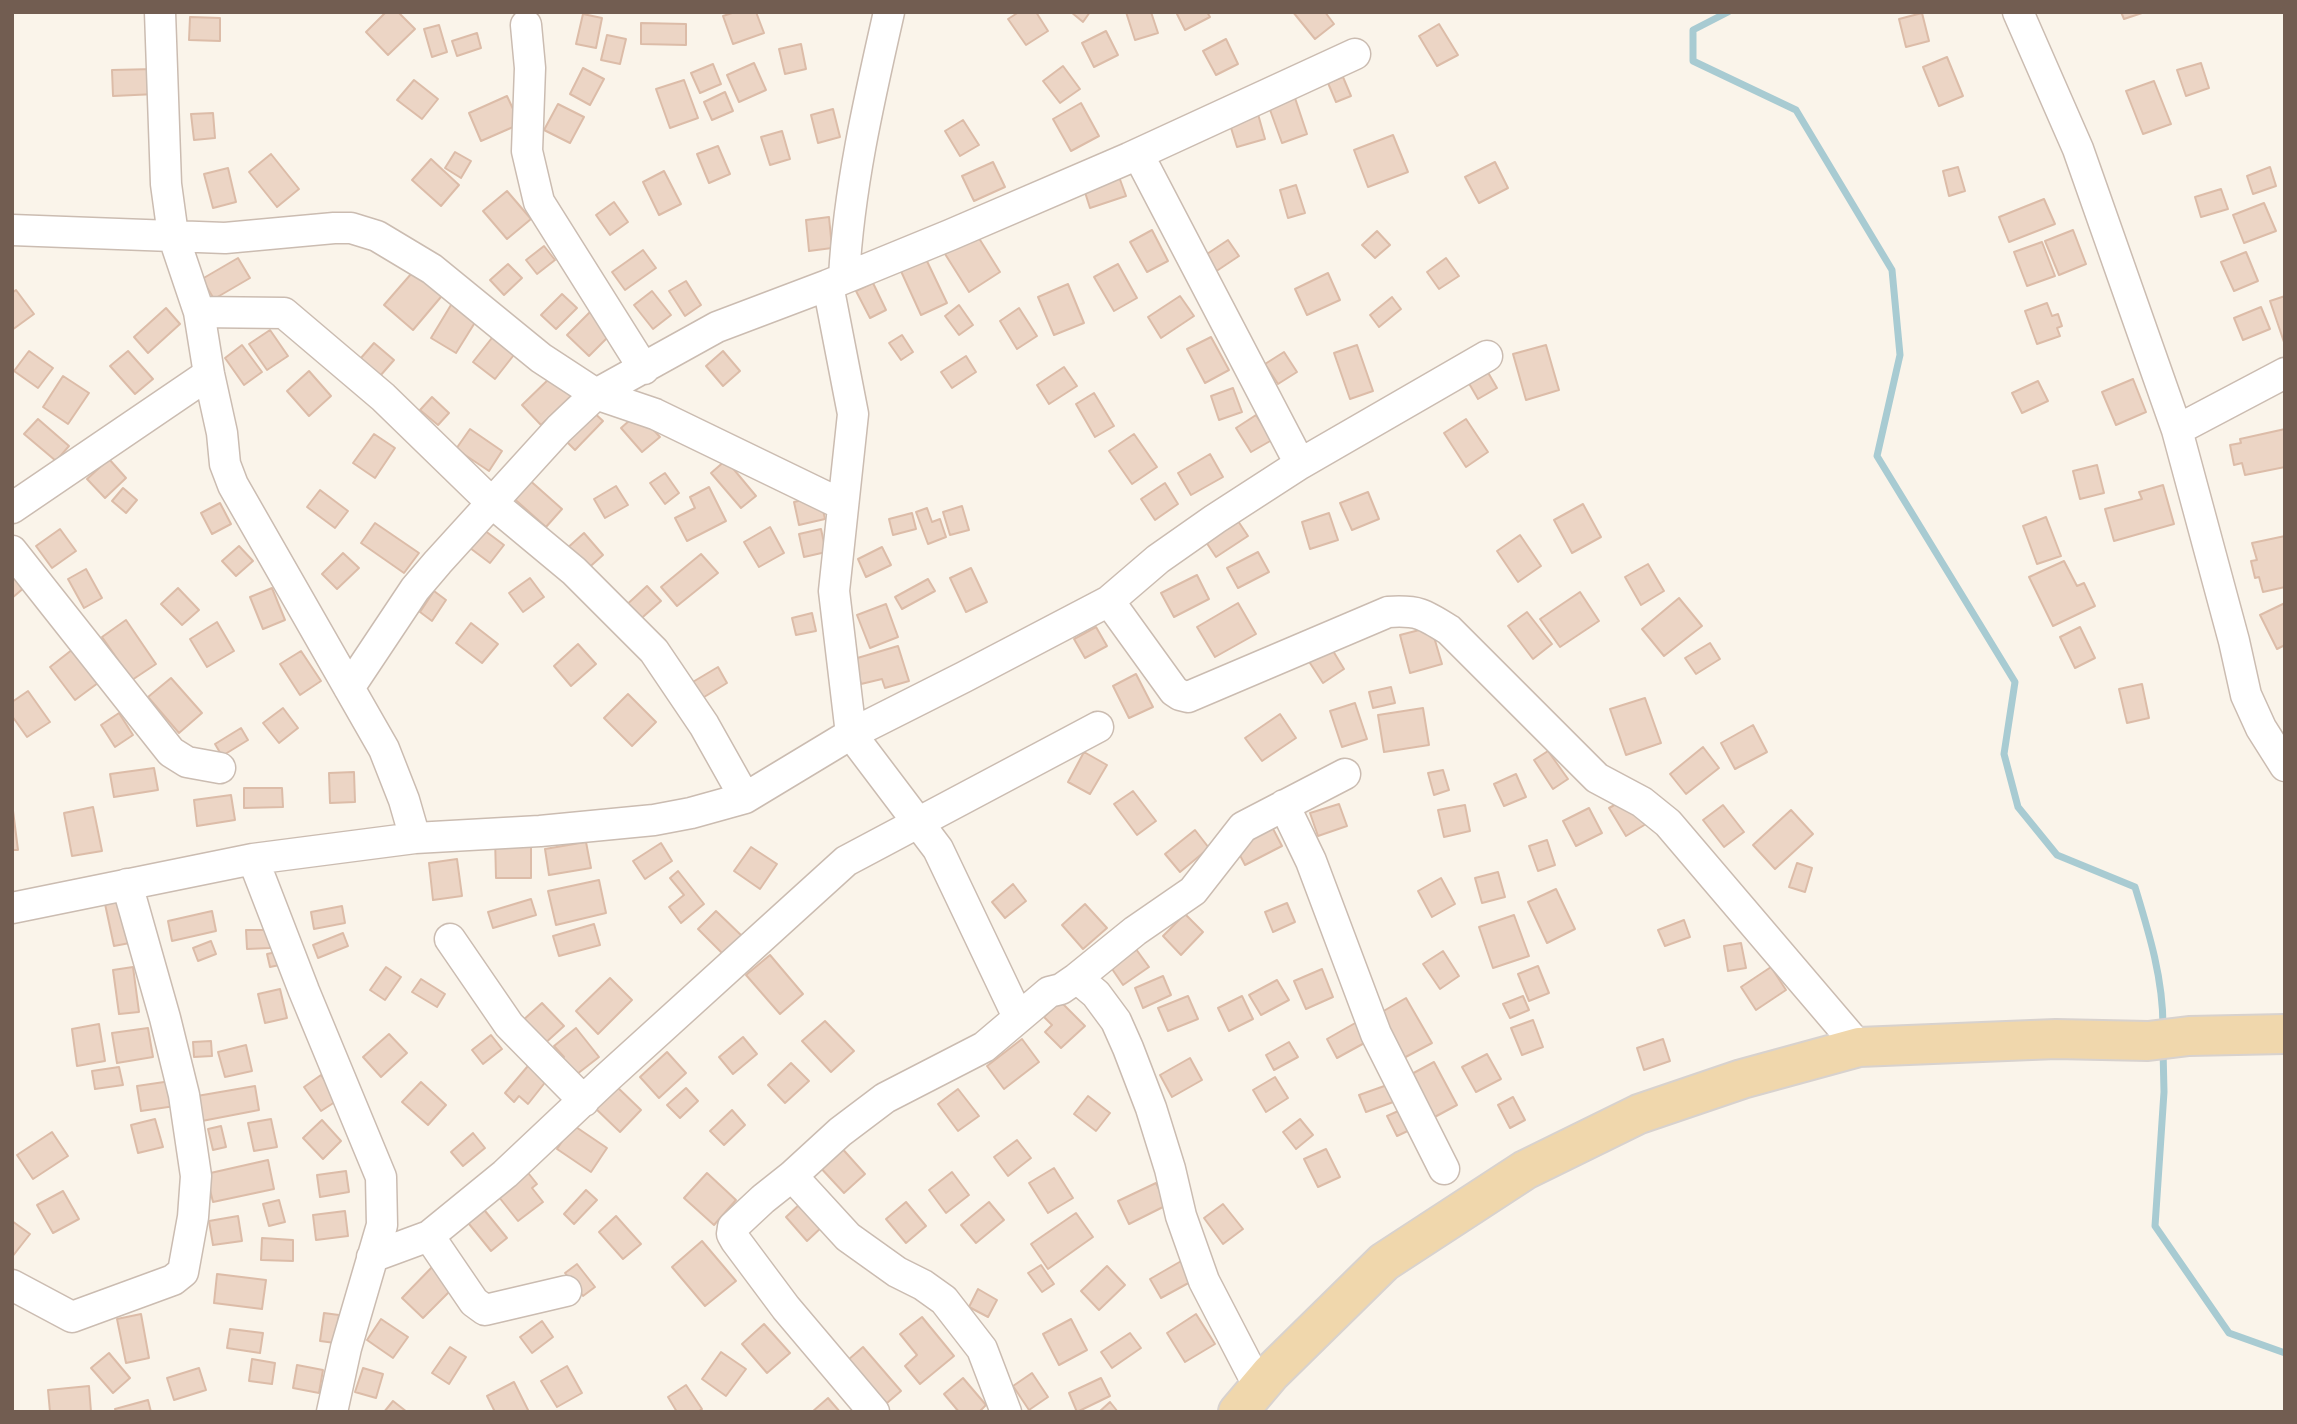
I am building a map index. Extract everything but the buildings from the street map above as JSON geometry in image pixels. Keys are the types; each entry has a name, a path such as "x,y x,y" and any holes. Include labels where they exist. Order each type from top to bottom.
{"main road":[{"path":"1249,1399 1384,1262 1525,1170 1639,1114 1742,1079 1859,1047 2056,1039 2148,1041 2189,1036 2285,1034"}],"street":[{"path":"159,12 166,184 173,235 199,312 222,433 225,464 233,485 384,749 415,838"},
{"path":"889,12 871,91 836,281 853,414 834,591 850,734 938,849 1018,1017"},
{"path":"2018,12 2078,149 2177,430 2234,641 2245,695 2261,728 2285,766"},
{"path":"526,25 530,68 527,151 539,202 644,369"},
{"path":"349,688 415,589 491,502 596,394 716,327 950,235 1138,154 1355,54"},
{"path":"1138,154 1300,464"},
{"path":"12,230 225,238 334,228 351,229 377,236 432,269 541,358 596,394 655,414 843,505"},
{"path":"199,312 284,313 383,397 491,502 574,571 654,651 704,725 745,798"},
{"path":"12,908 253,859 415,838 540,831 654,820 745,798 850,734 1109,601 1158,559 1215,519 1300,464 1487,356"},
{"path":"2177,430 2285,373"},
{"path":"12,508 209,374"},
{"path":"12,551 171,752 187,762 220,768"},
{"path":"1109,601 1174,691 1188,697 1388,612 1411,611 1431,618 1449,629 1597,778 1642,802 1668,823 1859,1047"},
{"path":"372,1258 429,1236 505,1174 846,860 1098,727"},
{"path":"874,1412 786,1308 732,1234 733,1227 840,1132 885,1098 984,1047 1049,992 1061,989 1077,978 1135,931 1193,891 1243,827 1345,774"},
{"path":"1284,805 1311,861 1376,1034 1444,1169"},
{"path":"253,859 304,991 382,1177 382,1225 346,1348 332,1412"},
{"path":"12,1285 72,1317 173,1280 183,1272 193,1217 196,1176 184,1095 127,884"},
{"path":"450,939 509,1025 584,1101"},
{"path":"1077,978 1096,994 1116,1021 1128,1048 1151,1108 1181,1216 1249,1399"},
{"path":"792,1176 848,1237 897,1272 944,1300 982,1349 1006,1412"},
{"path":"429,1236 474,1302 485,1310 566,1291"}],"waterway":[{"path":"1728,12 1693,30 1693,61 1796,110 1892,270 1900,355 1877,456 2015,682 2004,754 2018,807 2057,855 2135,887 2158,973 2163,1026"},
{"path":"2163,1049 2164,1092 2155,1226 2229,1333 2285,1353"}]}
